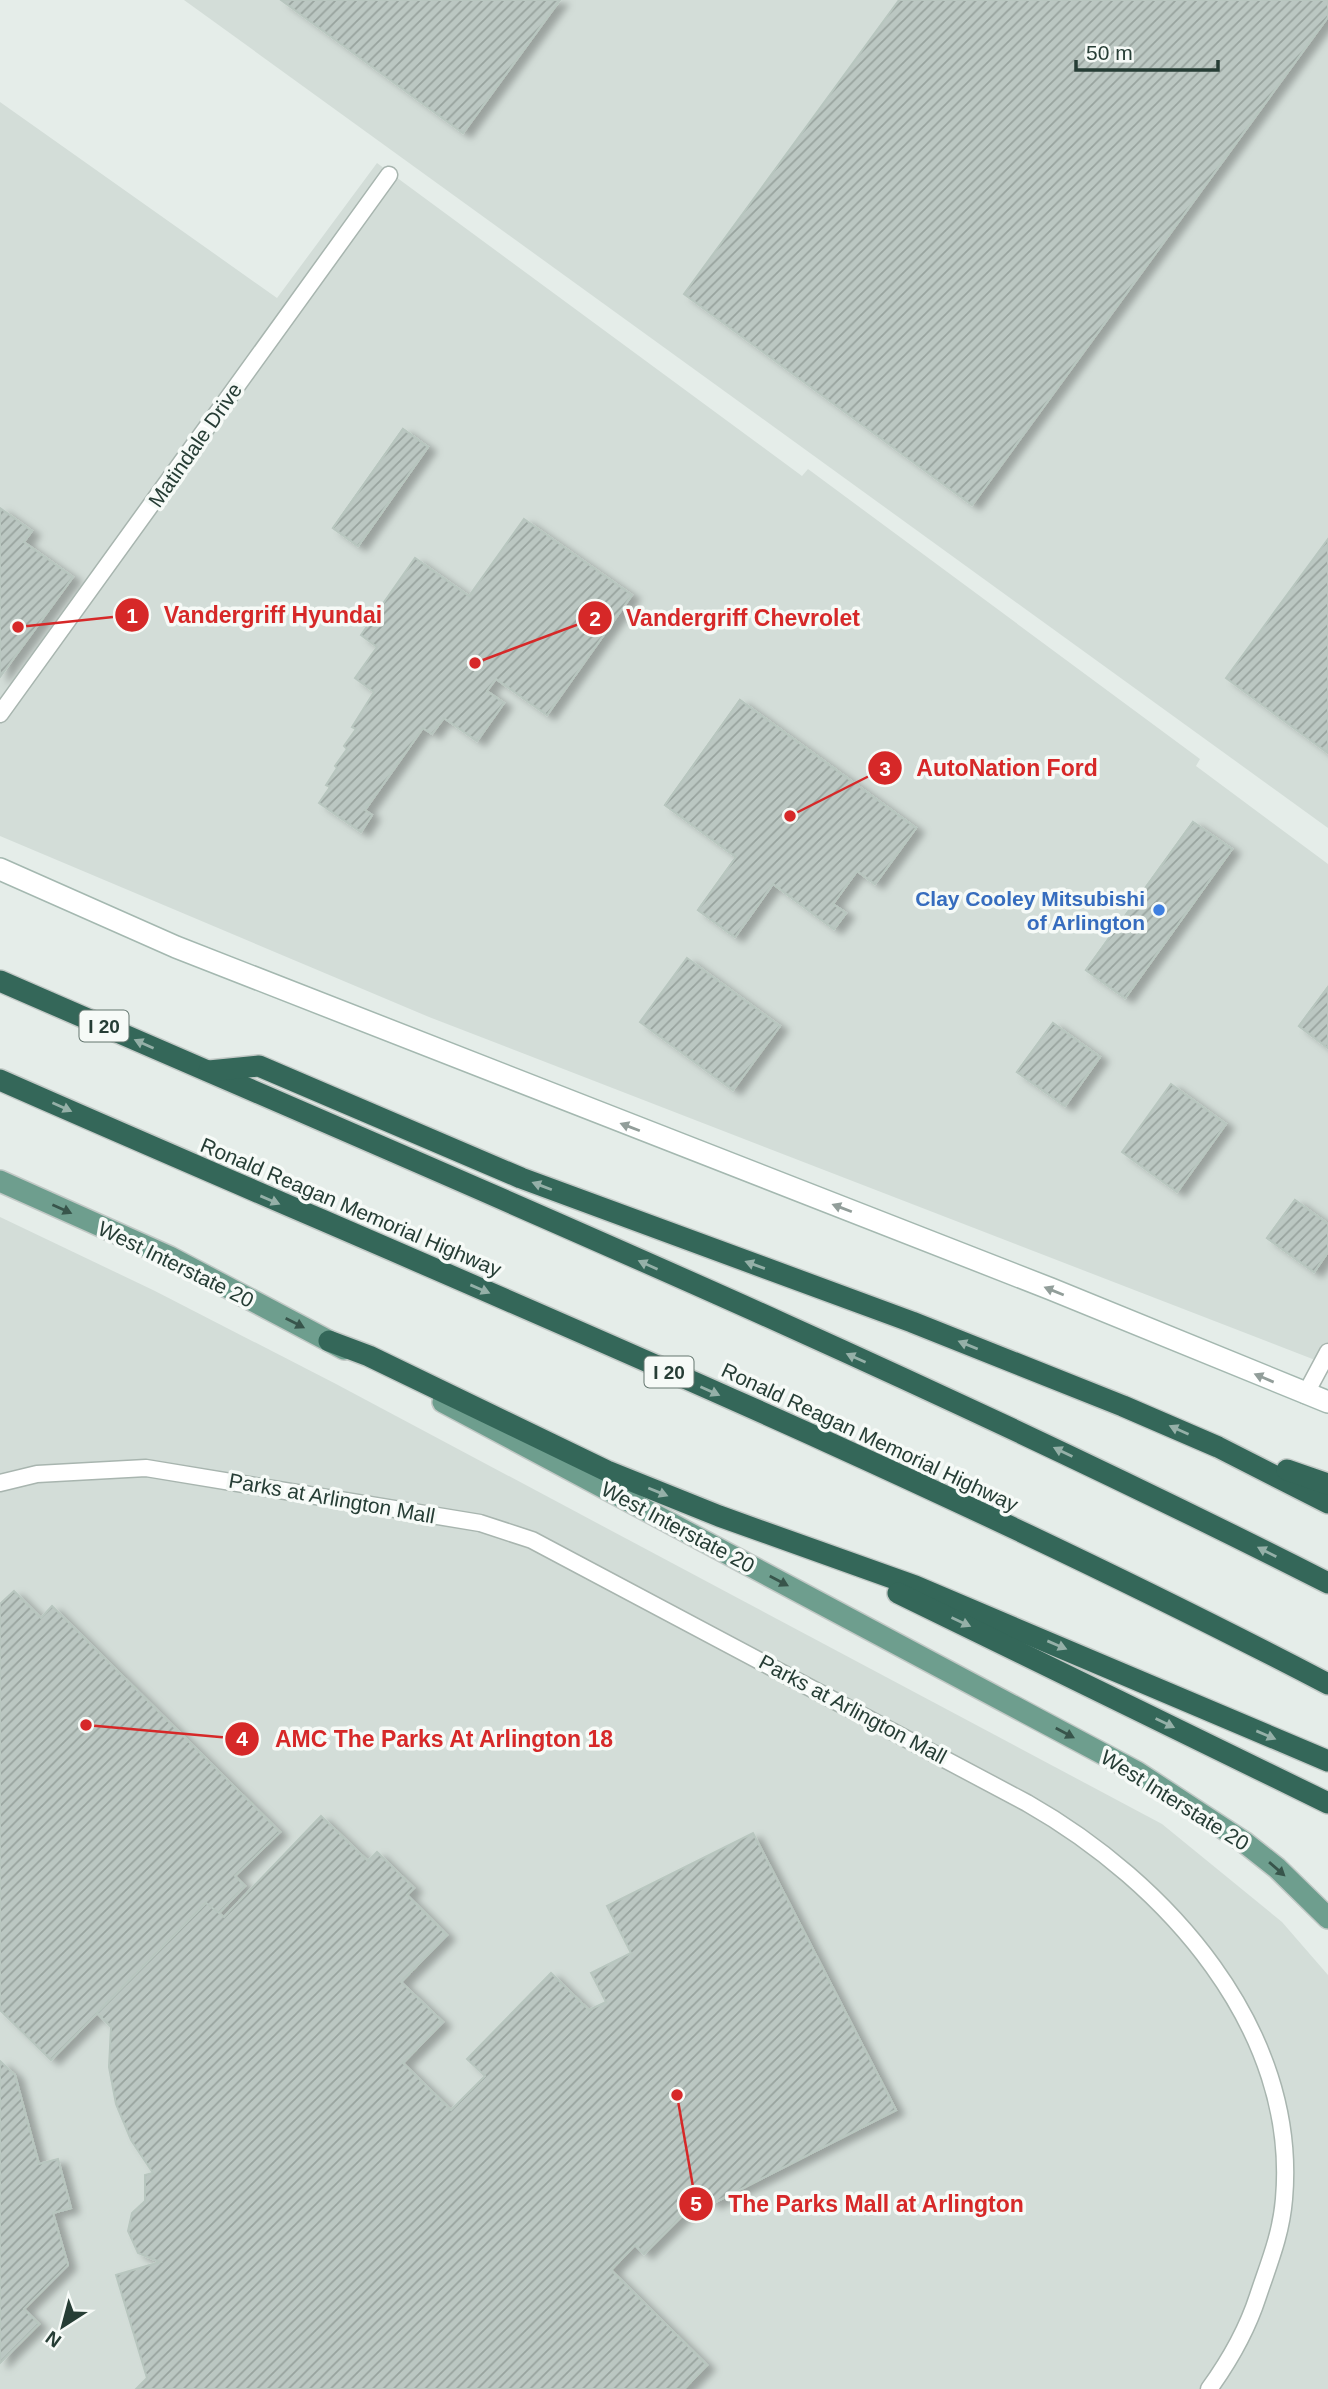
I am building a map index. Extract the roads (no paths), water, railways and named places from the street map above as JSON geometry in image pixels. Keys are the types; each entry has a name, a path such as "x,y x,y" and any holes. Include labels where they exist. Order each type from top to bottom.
{"highway":[{"name":"I 20","path":"0,981 1026,1434 1328,1583"},
{"path":"207,1071 259,1066 521,1178 912,1322 1218,1447 1328,1484"},
{"name":"Ronald Reagan Memorial Highway","path":"0,1080 636,1357 921,1486 1328,1684"},
{"path":"330,1341 369,1356 607,1471 719,1516 915,1586 1328,1761"},
{"path":"1218,1447 1328,1503"},
{"path":"719,1516 797,1553 901,1594 993,1637 1328,1803"}],"main road":[{"path":"0,869 189,952 1051,1289 1305,1395 1328,1402"},
{"name":"West Interstate 20","path":"0,1181 170,1257 1137,1772 1244,1842 1277,1868 1328,1918"}],"street":[{"name":"Matindale Drive","path":"0,714 389,175"},
{"path":"1305,1395 1328,1352"},
{"name":"Parks at Arlington Mall","path":"0,1483 69,1471 159,1469 480,1523 532,1540 996,1786 1044,1813 1101,1853 1152,1896 1197,1945 1252,2029 1280,2118 1284,2198 1273,2260 1240,2342 1209,2389"}],"place":[{"name":"Vandergriff Hyundai","path":"18,627"},
{"name":"Vandergriff Chevrolet","path":"475,663"},
{"name":"AutoNation Ford","path":"790,816"},
{"name":"Clay Cooley Mitsubishi of Arlington","path":"1159,910"},
{"name":"AMC The Parks At Arlington 18","path":"86,1725"},
{"name":"The Parks Mall at Arlington","path":"677,2095"}]}
